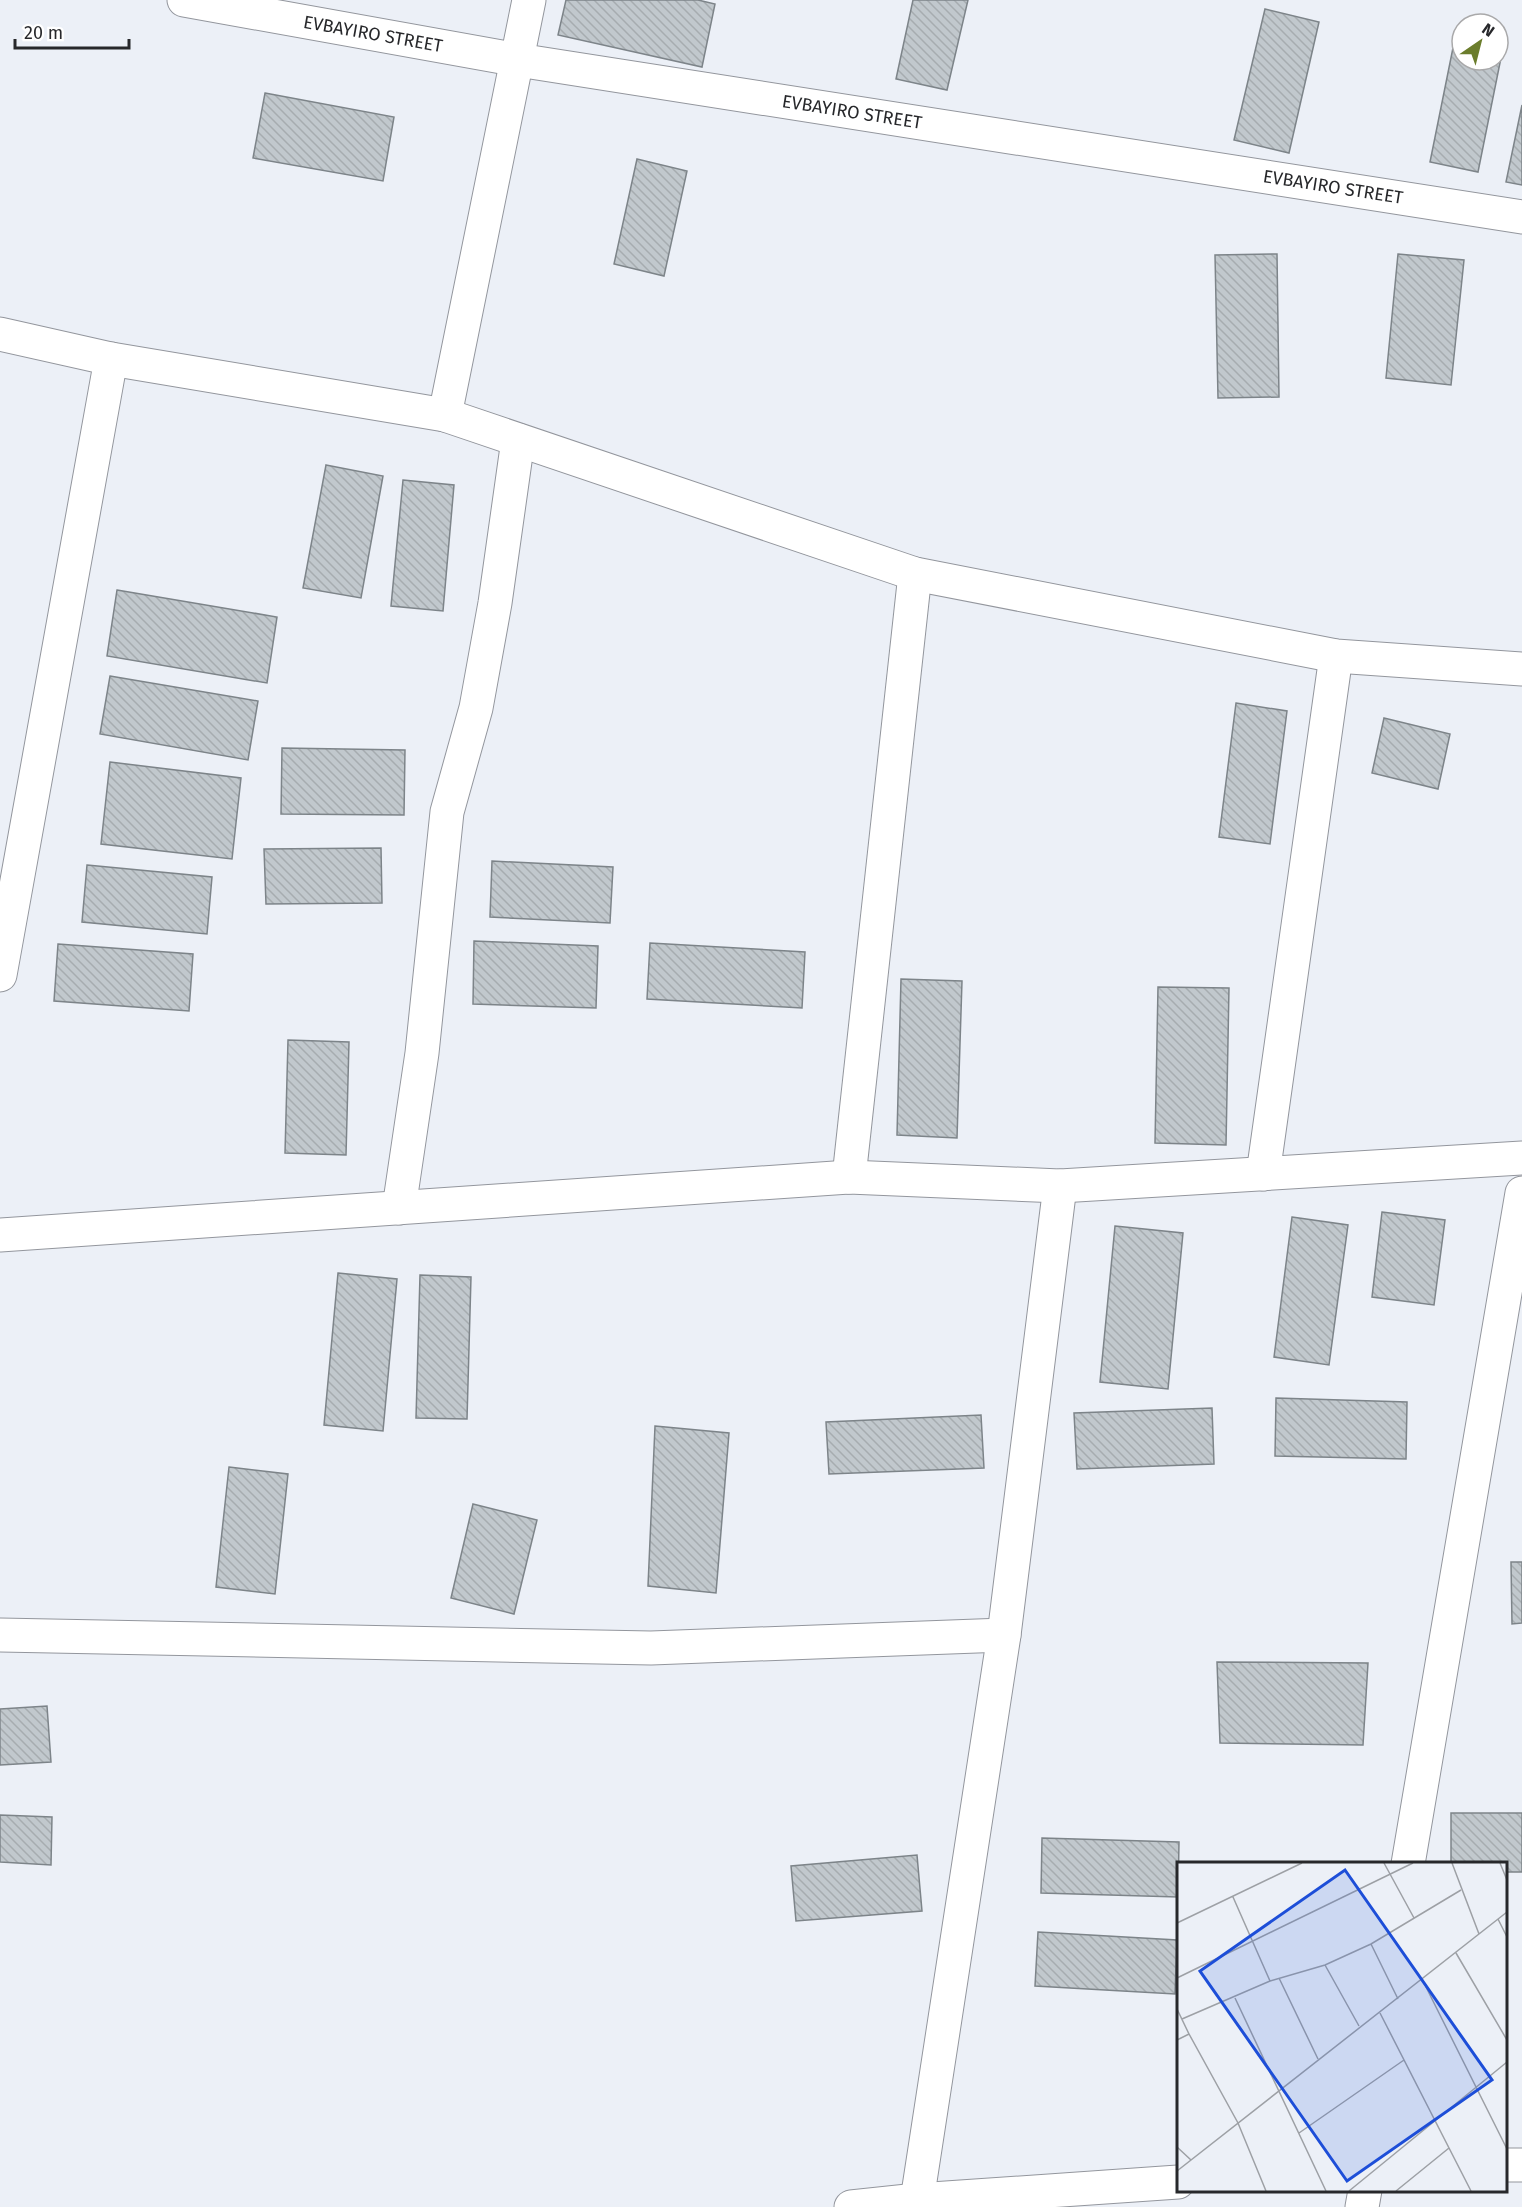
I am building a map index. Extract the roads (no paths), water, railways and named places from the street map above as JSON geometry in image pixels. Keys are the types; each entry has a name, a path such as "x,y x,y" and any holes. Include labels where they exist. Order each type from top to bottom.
{"street":[{"name":"EVBAYIRO STREET","path":"184,0 518,60 1522,217"},
{"path":"445,415 530,0"},
{"path":"0,334 111,359 445,415 915,574 1336,656 1522,669"},
{"path":"0,975 111,359"},
{"path":"399,1208 422,1053 447,812 476,708 495,603 518,440"},
{"path":"849,1177 915,574"},
{"path":"1263,1174 1336,656"},
{"path":"0,1235 849,1177 1060,1186 1522,1158"},
{"path":"917,2204 1004,1635 1060,1186"},
{"path":"1408,1862 1522,1193"},
{"path":"0,1635 651,1648 1004,1635"},
{"path":"851,2207 917,2204 1177,2182"},
{"path":"1362,2207 1365,2192"}]}
